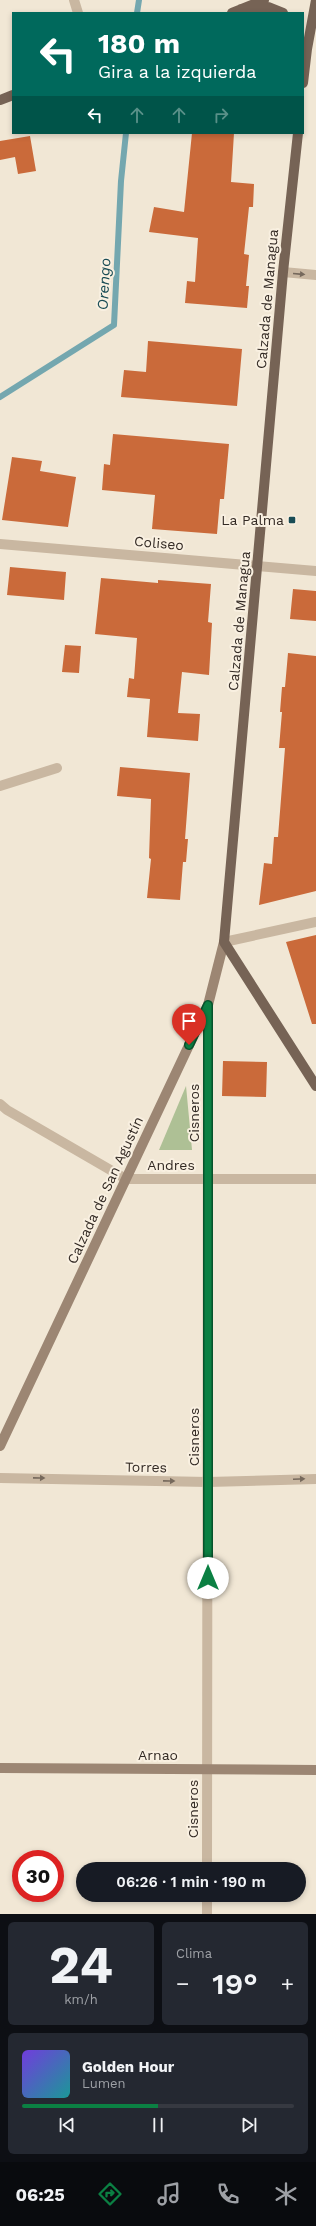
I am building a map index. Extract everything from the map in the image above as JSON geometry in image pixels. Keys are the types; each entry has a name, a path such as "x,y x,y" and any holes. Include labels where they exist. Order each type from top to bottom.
{"main road":[{"path":"236,11 264,0"},
{"path":"304,64 305,45 316,0"},
{"path":"236,11 268,7 280,12"},
{"path":"0,100 12,95"},
{"name":"Calzada de Managua","path":"224,942 283,272 298,134"},
{"path":"224,942 316,1086"},
{"name":"Calzada de San Agustín","path":"0,1446 208,1005 224,942"},
{"name":"Arnao","path":"0,1768 316,1770"}],"street":[{"path":"74,0 78,12"},
{"path":"283,272 316,275"},
{"name":"Coliseo","path":"0,544 316,571"},
{"path":"0,786 56,768"},
{"path":"224,942 316,922"},
{"name":"Cisneros","path":"207,1862 208,1005"},
{"path":"0,1104 7,1110 126,1179"},
{"name":"Andres","path":"126,1179 316,1179"},
{"name":"Torres","path":"0,1478 208,1482 316,1479"},
{"path":"207,1902 207,1914"}],"green space":[{"path":"186,1086 192,1150 159,1150"}],"building":[{"path":"192,134 234,134 231,182 254,184 253,207 249,207 244,254 249,255 246,286 249,286 247,308 185,303 187,281 195,282 198,238 149,232 154,207 184,212"},
{"path":"30,136 36,171 18,174 15,157 0,160 0,141"},
{"path":"148,341 242,349 237,406 121,397 124,370 146,372"},
{"path":"113,434 229,444 224,499 220,499 217,534 152,529 155,495 102,490 104,464 110,465"},
{"path":"12,457 42,461 40,471 76,477 68,527 2,520"},
{"path":"10,567 66,572 64,600 7,595"},
{"path":"101,578 158,583 158,580 211,584 208,622 212,623 209,675 182,672 178,713 200,714 198,741 147,737 150,699 127,697 129,678 134,679 137,638 95,634"},
{"path":"293,589 316,591 316,621 290,619"},
{"path":"65,645 81,646 79,673 62,672"},
{"path":"288,653 316,656 316,891 259,905 264,863 272,864 274,837 278,837 285,748 279,748 282,712 280,712 282,687 285,687"},
{"path":"120,767 190,773 185,839 188,839 186,862 183,862 180,900 147,898 151,859 149,858 151,799 117,796"},
{"path":"316,935 316,1024 312,1024 286,942"},
{"path":"223,1061 267,1062 266,1097 222,1096"}],"waterway":[{"name":"Orengo","path":"137,12 139,0"},
{"name":"Orengo","path":"0,397 114,325 121,181 126,134"}],"place":[{"name":"La Palma","path":"292,520"}],"route":[{"path":"189,1045 208,1005 208,1578"}]}
